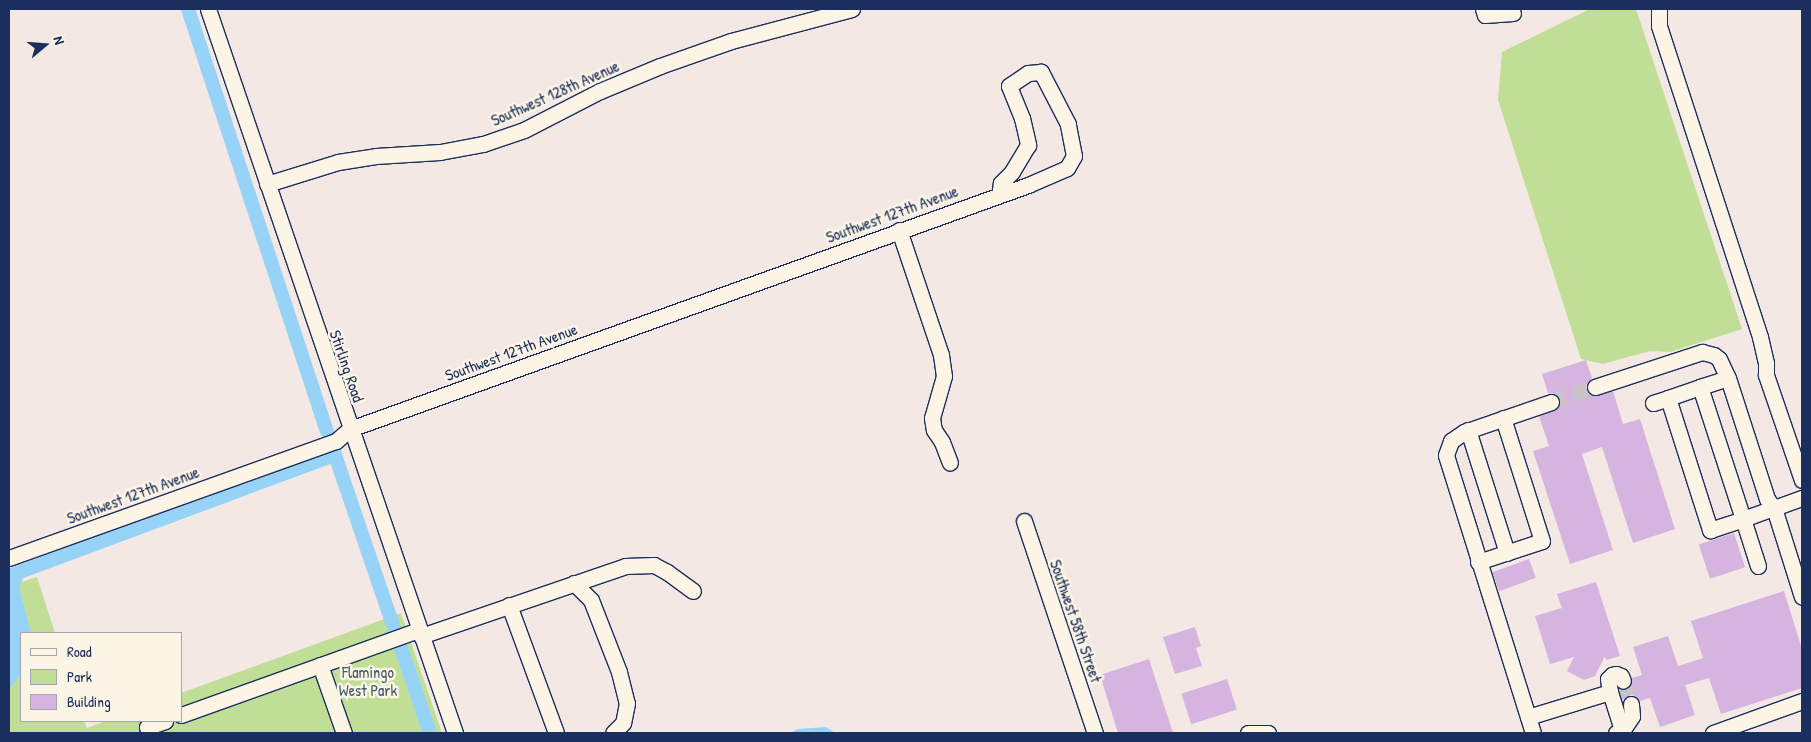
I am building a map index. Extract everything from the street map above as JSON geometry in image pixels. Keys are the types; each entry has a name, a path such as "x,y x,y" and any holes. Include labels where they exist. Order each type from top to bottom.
{"street":[{"name":"Stirling Road","path":"208,9 455,733"},
{"name":"Southwest 128th Avenue","path":"267,184 338,162 376,156 440,152 483,144 524,130 600,92 660,66 732,41 852,9"},
{"path":"1660,9 1659,26 1760,337 1766,363 1766,374 1802,480"},
{"path":"1484,12 1513,13"},
{"name":"Southwest 127th Avenue","path":"9,558 336,441 350,429 1028,185 1068,168 1074,156 1068,124 1040,72 1028,73 1009,86 1022,118 1028,145 1012,172 1001,183 998,195"},
{"path":"899,230 941,355 944,376 932,418 934,430 942,442 950,463"},
{"path":"1595,387 1702,352 1714,355 1719,359 1728,378 1767,499 1774,508 1802,597"},
{"path":"1652,403 1728,378"},
{"path":"1700,387 1758,566"},
{"path":"1668,398 1710,530 1802,498"},
{"path":"1533,733 1446,455 1451,442 1468,430 1551,402"},
{"path":"1478,562 1542,541 1503,418"},
{"path":"1468,430 1507,553"},
{"name":"Southwest 58th Street","path":"1024,521 1095,733"},
{"path":"182,715 320,665 625,566 654,565 668,572 692,591"},
{"path":"574,583 591,600 619,672 627,703 623,723 613,733"},
{"path":"509,605 556,733"},
{"path":"320,665 344,733"},
{"path":"1620,732 1608,679 1616,674 1621,676 1624,681"},
{"path":"1528,717 1610,692"},
{"path":"1713,733 1802,701"},
{"path":"1620,732 1632,716 1631,704"},
{"path":"149,733 147,727 162,722"},
{"path":"1248,733 1268,733"}],"green space":[{"path":"1590,9 1636,9 1742,329 1670,352 1650,351 1603,364 1581,359 1498,100 1502,52"},
{"name":"Flamingo West Park","path":"37,577 55,632 20,632 20,722 84,722 87,728 103,722 182,722 182,693 401,613 442,733 9,733 9,586"}],"water":[{"path":"27,569 19,588 31,632 20,632 20,675 9,689 9,576"},
{"path":"826,727 835,733 790,733 798,729"}],"building":[{"path":"1586,360 1592,378 1586,385 1588,394 1597,396 1613,391 1623,424 1640,419 1675,529 1633,543 1602,447 1582,454 1613,550 1570,564 1533,451 1549,446 1539,416 1554,411 1560,403 1557,395 1548,393 1542,374"},
{"path":"1734,533 1745,567 1710,579 1699,544"},
{"path":"1529,559 1536,578 1499,591 1492,572"},
{"path":"1596,582 1620,656 1606,660 1605,656 1595,676 1584,680 1567,671 1574,657 1550,664 1535,616 1562,608 1557,594"},
{"path":"1784,591 1802,649 1802,688 1721,714 1709,678 1685,685 1695,715 1660,727 1650,698 1640,701 1631,695 1622,700 1619,689 1627,689 1631,686 1632,678 1642,675 1633,647 1668,636 1678,666 1703,658 1691,621"},
{"path":"1195,627 1201,646 1196,648 1202,666 1175,674 1163,637"},
{"path":"1149,659 1173,733 1118,733 1100,675"},
{"path":"1227,679 1237,709 1191,724 1181,694"}],"waterway":[{"path":"188,9 327,431"},
{"path":"9,576 335,455 394,628"},
{"path":"401,648 430,733"}],"tunnel":[{"path":"1551,402 1595,387"},
{"path":"1623,681 1631,704"}]}
